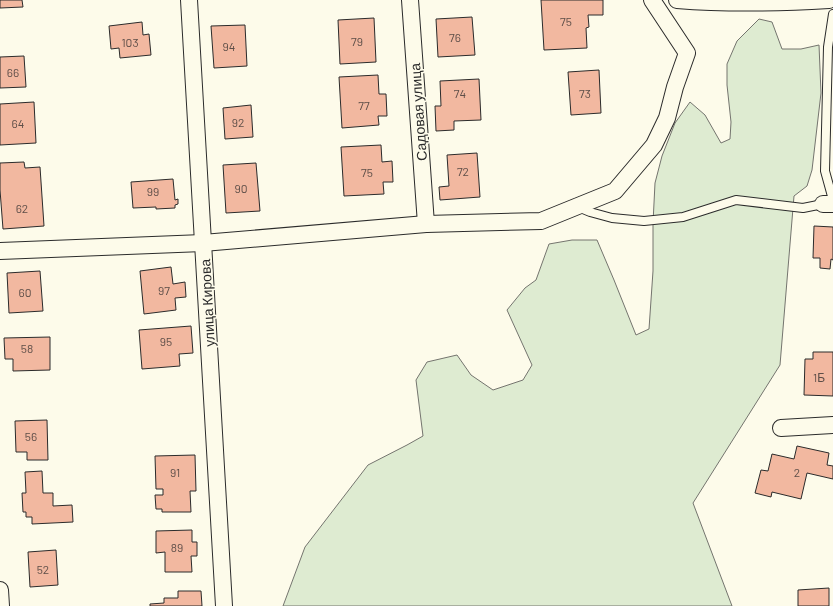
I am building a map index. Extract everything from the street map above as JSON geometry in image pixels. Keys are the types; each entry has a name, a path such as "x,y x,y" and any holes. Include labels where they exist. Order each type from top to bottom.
{"street":[{"name":"улица Кирова","path":"189,0 224,606"},
{"name":"Садовая улица","path":"410,0 426,224"},
{"path":"0,251 203,242 426,224 541,221 615,190 654,145 667,118 675,87 687,53 652,0"},
{"path":"677,0 704,2 781,2 829,0"},
{"path":"781,428 833,425"},
{"path":"0,590 1,606"}],"lane":[{"path":"577,207 612,218 644,221 683,217 736,200 803,208 830,203 825,171 828,48 833,14"}],"green space":[{"path":"759,19 772,22 782,49 801,49 819,45 821,93 812,170 807,186 794,196 780,365 693,503 732,606 283,606 305,547 368,465 423,436 416,380 427,362 457,355 471,375 493,390 523,380 532,365 507,310 525,288 536,280 549,244 572,240 597,240 636,335 649,329 653,271 655,183 662,156 675,123 690,102 705,115 721,143 730,139 731,122 727,85 727,64 737,41"}],"building":[{"path":"0,0 22,0 23,7 0,8"},
{"path":"541,0 603,0 603,15 588,15 589,27 586,28 587,48 544,50"},
{"path":"472,17 475,55 438,57 436,19"},
{"path":"374,18 376,62 340,64 338,20"},
{"path":"142,22 143,35 149,34 151,55 120,58 119,48 111,49 109,26"},
{"path":"245,25 247,66 214,68 211,26"},
{"path":"24,56 26,87 0,88 0,57"},
{"path":"599,70 601,113 571,115 568,72"},
{"path":"378,75 379,94 386,94 387,116 378,116 379,125 342,128 339,77"},
{"path":"479,79 481,120 454,121 454,130 436,131 435,106 441,106 440,81"},
{"path":"34,102 36,143 0,145 0,104"},
{"path":"251,105 253,137 225,139 223,108"},
{"path":"381,145 382,162 392,161 393,182 383,182 384,194 344,196 341,147"},
{"path":"477,153 480,197 440,200 439,187 449,186 447,155"},
{"path":"24,162 25,168 40,167 44,226 3,229 0,190 0,163"},
{"path":"256,163 260,211 226,213 223,165"},
{"path":"173,179 175,200 178,199 178,204 175,205 175,208 133,208 131,182"},
{"path":"814,226 833,227 833,260 831,259 830,269 820,268 820,258 813,258"},
{"path":"171,267 173,284 185,282 186,297 175,298 176,310 144,314 140,271"},
{"path":"40,271 43,311 9,313 7,273"},
{"path":"191,326 193,353 179,354 180,366 142,369 139,330"},
{"path":"50,337 50,370 13,371 13,359 5,359 4,338"},
{"path":"813,352 833,352 833,396 804,395 805,359 813,359"},
{"path":"47,420 48,460 27,460 27,452 16,452 15,421"},
{"path":"797,446 829,453 827,465 833,466 833,479 807,473 801,499 772,492 771,497 755,493 761,470 768,471 772,454 794,459"},
{"path":"195,455 196,491 190,491 191,512 162,512 162,509 156,509 155,495 163,495 163,489 156,489 155,456"},
{"path":"42,471 43,493 53,493 53,506 72,505 73,522 32,524 32,517 26,517 26,512 23,512 22,493 26,493 25,472"},
{"path":"192,530 192,542 197,542 197,556 191,556 192,572 165,572 165,552 156,553 156,531"},
{"path":"56,550 58,585 30,587 28,552"},
{"path":"829,588 829,606 798,606 798,590"},
{"path":"178,591 201,591 202,606 150,606 150,604 164,603 164,598 178,598"}]}
